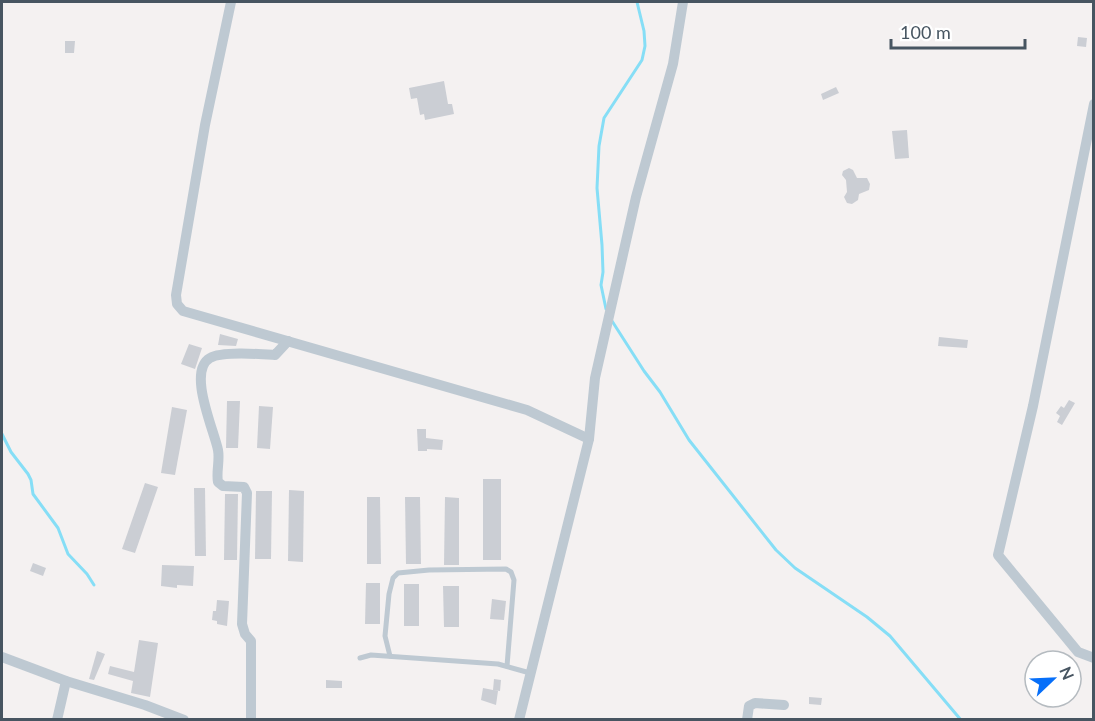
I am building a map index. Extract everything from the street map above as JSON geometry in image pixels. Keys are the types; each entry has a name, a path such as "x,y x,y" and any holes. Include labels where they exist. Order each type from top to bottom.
{"street":[{"path":"231,2 205,125 176,295 177,304 183,311 195,316 527,410 589,439"},
{"path":"519,720 589,439 595,378 639,187 673,64 683,2"},
{"path":"1094,104 1033,406 998,555 1078,652 1094,658"},
{"path":"251,720 251,641 245,634 242,624 248,494 244,488 223,486 218,482 219,453 203,396 200,373 202,366 209,358 247,354 274,355 288,341"},
{"path":"2,657 184,720"},
{"path":"57,720 66,681"},
{"path":"747,720 749,706 755,703 784,705"}],"lane":[{"path":"390,656 386,636 388,602 393,578 398,573 429,570 506,569 511,572 514,580 507,666"},
{"path":"360,658 371,655 390,656 507,666 531,673"}],"building":[{"path":"1078,37 1087,38 1086,47 1077,46"},
{"path":"65,41 75,41 74,53 65,53"},
{"path":"444,81 448,104 452,104 454,114 425,120 424,114 420,115 417,98 411,99 409,88"},
{"path":"836,87 839,93 823,100 821,94"},
{"path":"907,130 909,158 895,159 892,131"},
{"path":"849,168 853,170 857,178 867,178 870,184 869,190 859,194 858,200 852,204 847,203 844,197 847,192 846,180 842,175 843,171"},
{"path":"220,334 238,339 236,346 218,345"},
{"path":"939,337 968,340 967,348 938,346"},
{"path":"189,344 202,348 195,369 181,364"},
{"path":"1069,400 1075,403 1062,425 1057,422 1060,416 1056,413 1061,406 1064,408"},
{"path":"227,401 240,401 238,448 226,448"},
{"path":"259,406 273,407 270,449 257,448"},
{"path":"172,407 187,410 175,475 161,473"},
{"path":"417,429 426,429 426,438 443,440 442,450 418,451"},
{"path":"483,479 501,479 501,560 483,560"},
{"path":"145,483 158,487 135,553 122,549"},
{"path":"194,488 205,488 206,556 195,556"},
{"path":"289,490 304,491 303,562 288,561"},
{"path":"256,491 272,491 271,559 255,559"},
{"path":"225,494 238,494 237,560 224,560"},
{"path":"367,497 380,497 381,564 367,564"},
{"path":"405,497 420,497 421,564 406,564"},
{"path":"445,497 459,498 459,565 444,565"},
{"path":"33,563 46,568 43,576 30,571"},
{"path":"162,565 194,566 193,586 177,585 177,588 161,586"},
{"path":"366,583 380,583 380,624 365,624"},
{"path":"404,584 419,584 419,626 404,626"},
{"path":"443,586 459,586 459,627 444,627"},
{"path":"492,599 506,601 504,620 490,619"},
{"path":"217,600 229,601 227,626 217,624 217,621 212,620"},
{"path":"139,640 158,643 150,697 131,693 133,681 108,674 110,666 134,672"},
{"path":"97,651 105,654 94,680 89,679"},
{"path":"494,679 501,680 500,691 493,690"},
{"path":"326,680 342,681 342,688 326,688"},
{"path":"483,688 498,691 496,705 481,700"},
{"path":"809,697 822,698 821,705 809,704"}],"waterway":[{"path":"606,309 601,285 602,245 597,188 599,146 604,118 642,60 645,46 644,31 637,2"},
{"path":"612,321 689,440 776,550 795,568 867,617 890,636 961,720"},
{"path":"2,434 11,452 28,474 33,494 58,528 68,554 94,585"}]}
